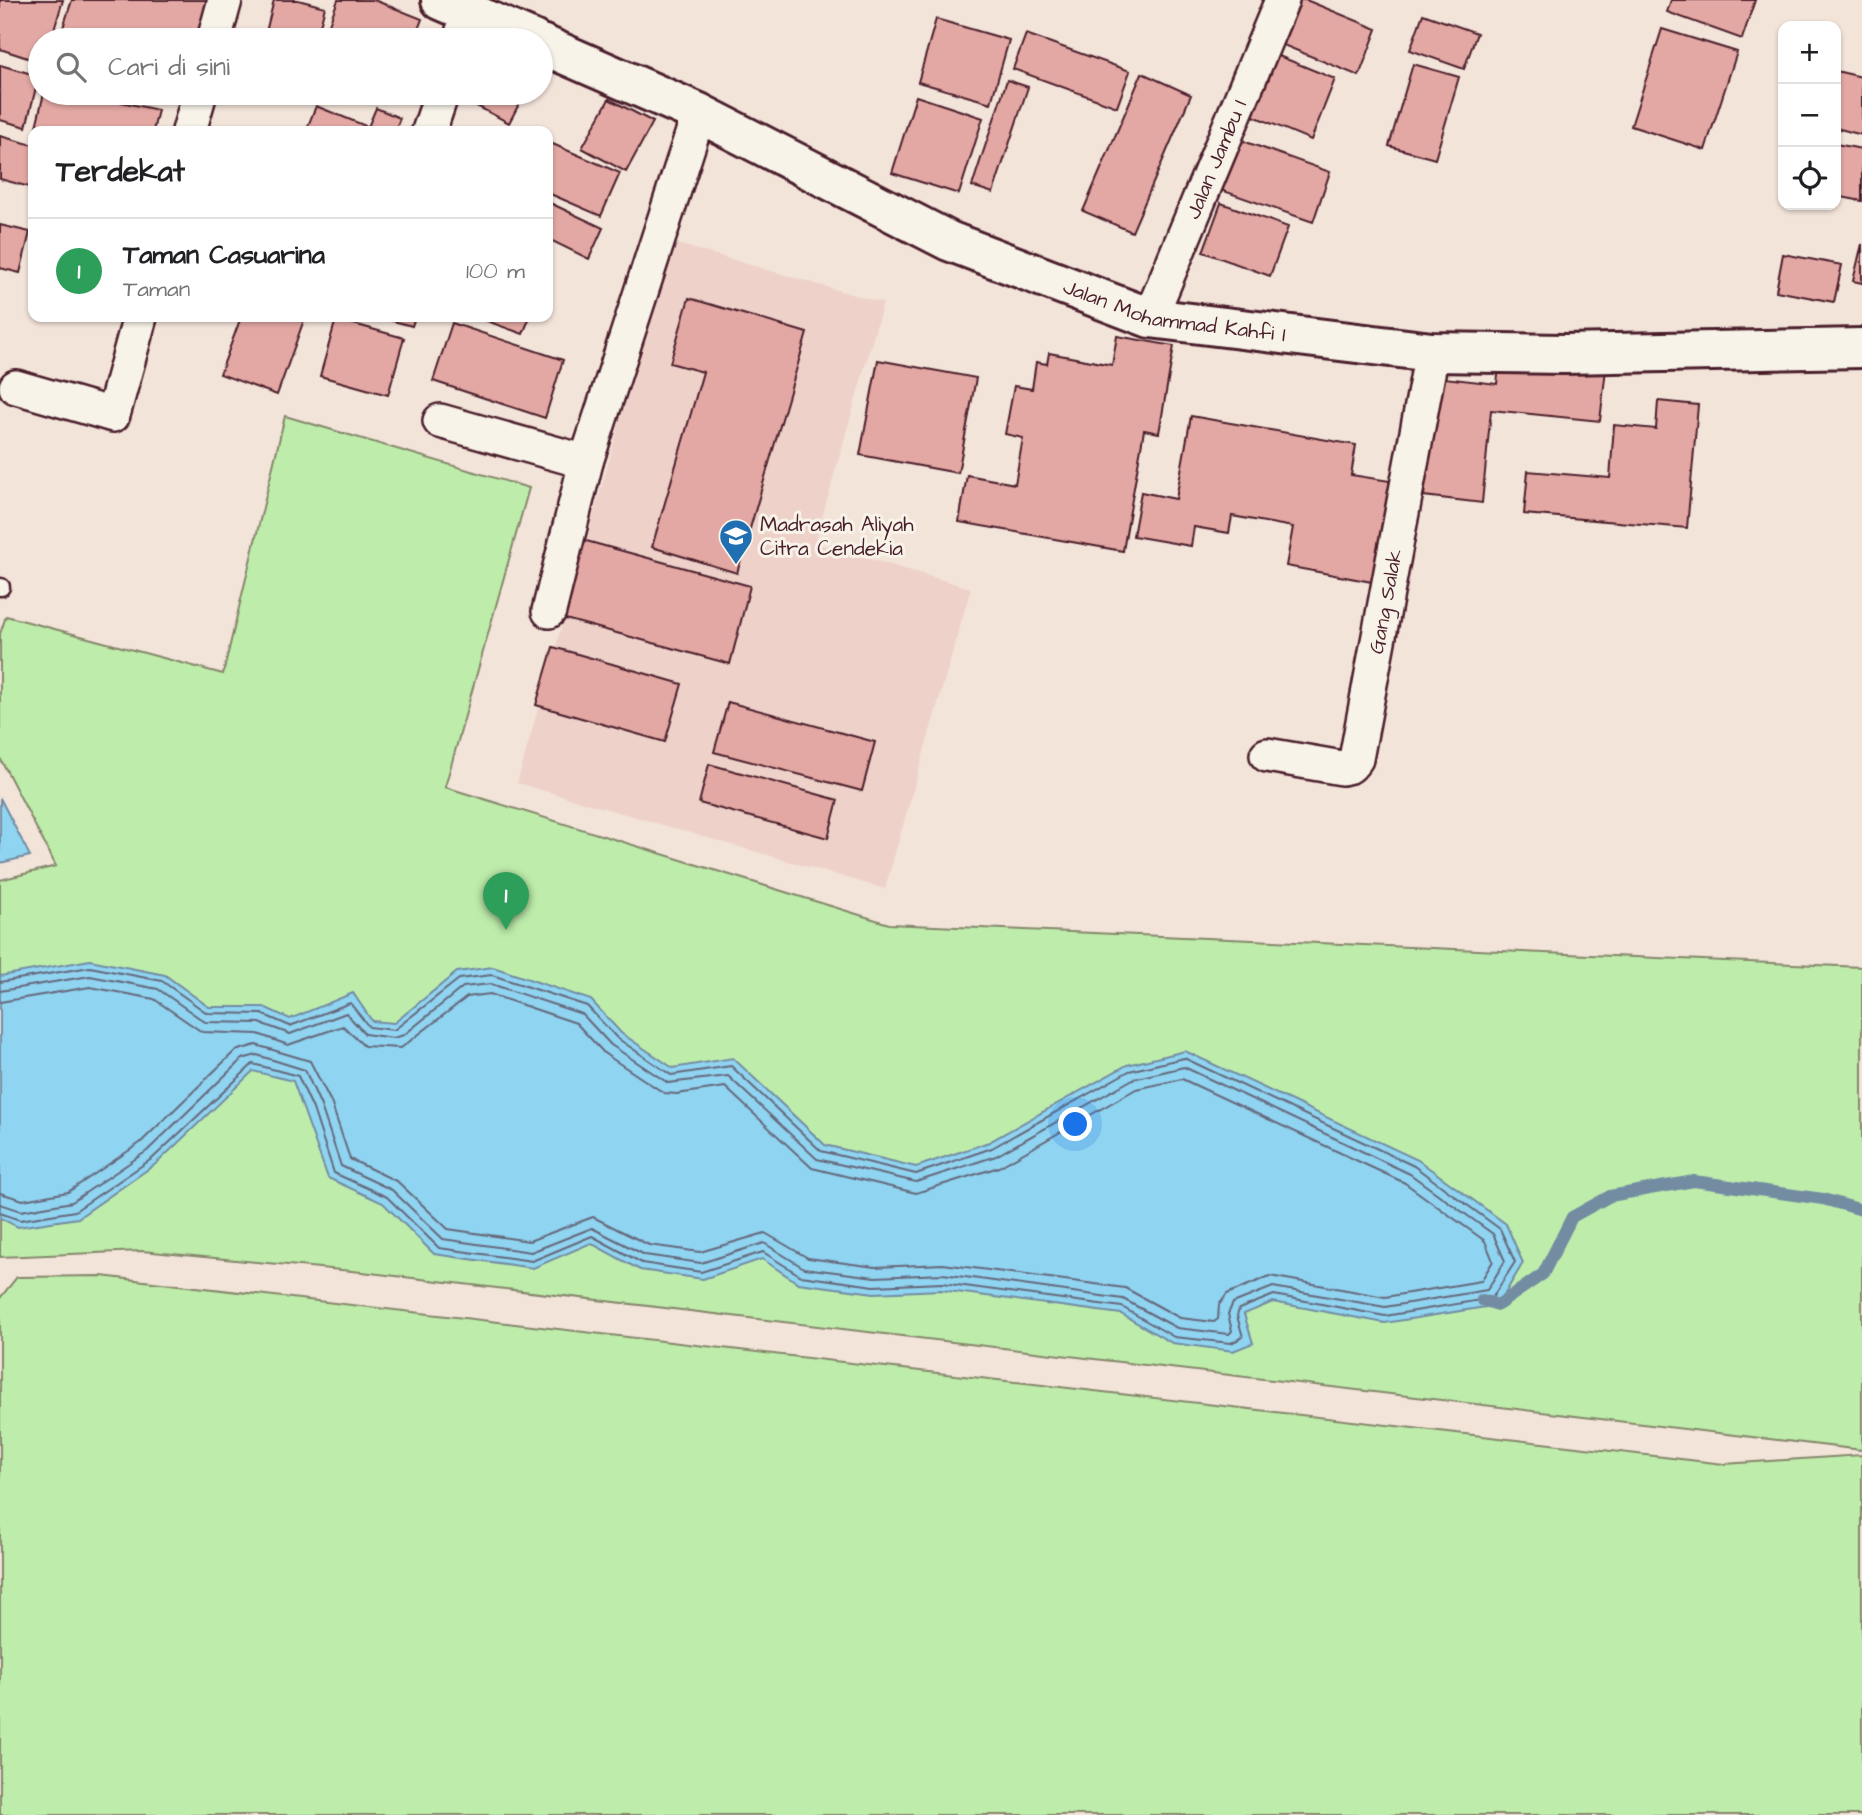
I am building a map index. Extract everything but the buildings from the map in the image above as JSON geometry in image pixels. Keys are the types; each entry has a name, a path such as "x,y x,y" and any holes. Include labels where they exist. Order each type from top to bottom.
{"main road":[{"path":"458,22 483,28"},
{"name":"Jalan Mohammad Kahfi I","path":"553,49 699,113 949,241 1150,318 1432,352 1564,354 1862,348"}],"street":[{"path":"217,28 225,0"},
{"name":"Jalan Jambu I","path":"1150,318 1282,0"},
{"path":"190,126 197,105"},
{"path":"431,126 438,105"},
{"path":"549,611 586,462 699,113"},
{"path":"16,387 113,415 138,322"},
{"name":"Gang Salak","path":"1267,755 1342,768 1350,766 1356,759 1432,352"},
{"path":"440,421 586,462"}],"shaded area":[{"name":"Madrasah Aliyah Citra Cendekia","path":"671,242 883,303 815,543 971,588 885,889 517,783"}],"green space":[{"path":"285,416 529,488 445,787 889,924 1862,967 1862,1450 362,1272 142,1251 0,1257 0,880 56,866 0,758 0,634 6,616 223,674"},
{"path":"101,1276 1724,1464 1862,1455 1862,1815 0,1815 0,1298 17,1277"}],"water":[{"path":"0,798 30,856 0,863"},
{"path":"90,960 165,975 209,1007 264,1007 290,1019 353,993 372,1021 394,1023 457,972 493,967 591,1000 621,1033 673,1068 733,1058 825,1145 916,1167 989,1142 1127,1065 1185,1051 1418,1160 1506,1224 1523,1263 1498,1305 1385,1323 1273,1302 1244,1314 1253,1343 1233,1351 1172,1343 1121,1314 941,1290 874,1293 798,1283 762,1259 703,1279 640,1270 591,1243 533,1268 434,1254 383,1203 328,1178 293,1081 253,1071 157,1163 78,1218 18,1227 0,1218 0,976"}],"waterway":[{"path":"1482,1300 1498,1305 1543,1274 1572,1217 1610,1196 1694,1181 1823,1199 1862,1210"}],"place":[{"name":"Madrasah Aliyah Citra Cendekia","path":"736,566"},
{"name":"Taman Casuarina","path":"506,930"}]}
